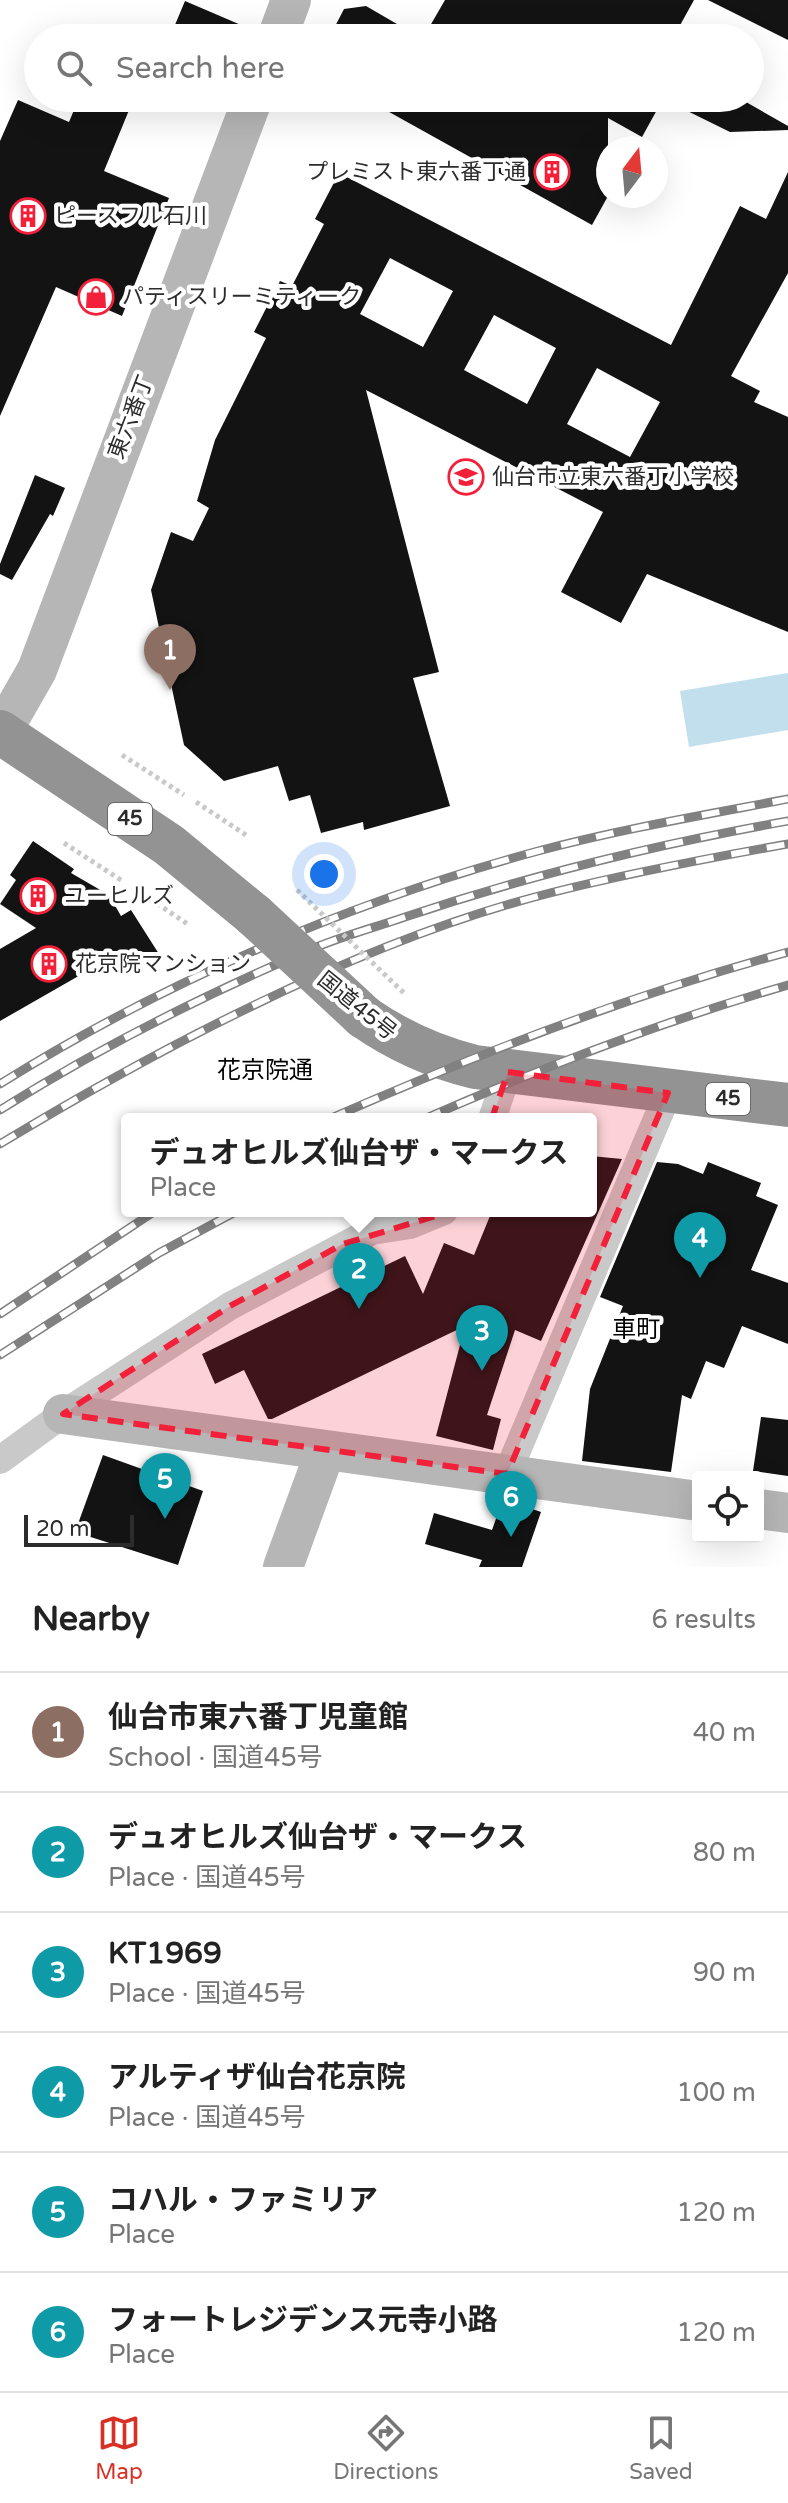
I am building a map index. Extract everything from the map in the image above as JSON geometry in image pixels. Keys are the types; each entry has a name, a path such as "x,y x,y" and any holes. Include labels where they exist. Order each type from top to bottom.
{"highway":[{"name":"国道45号","path":"1,732 169,845 254,915 364,1017 397,1040 443,1060 508,1072 788,1105"}],"street":[{"path":"282,24 291,0"},
{"name":"東六番丁","path":"1,732 37,670 248,112"},
{"path":"494,1113 508,1072"},
{"path":"507,1474 668,1093"},
{"path":"0,1460 63,1414 230,1306 372,1231 410,1225 429,1217"},
{"path":"63,1414 692,1500"},
{"path":"283,1567 325,1452"},
{"path":"764,1510 788,1513"}],"path":[{"path":"122,755 184,795"},
{"path":"196,802 246,835"},
{"path":"64,843 124,882"},
{"path":"137,890 189,925"},
{"path":"297,890 406,995"}],"highlighted area":[{"path":"508,1072 668,1093 507,1474 63,1414 230,1306 343,1244 439,1215 474,1170"}],"water":[{"path":"788,673 788,730 689,747 680,691"}],"building":[{"path":"445,0 694,0 681,24 431,24"},
{"path":"708,0 788,0 788,40 764,28 764,24 756,24"},
{"path":"185,1 239,24 175,24"},
{"path":"366,6 397,24 336,24 344,9"},
{"path":"18,100 24,103 24,112 46,112 69,122 73,112 128,112 104,171 169,198 122,316 56,287 0,416 0,141"},
{"name":"プレミスト東六番丁通","path":"389,112 656,112 643,136 608,118 608,136 596,136 596,208 601,208 592,225"},
{"name":"プレミスト東六番丁通","path":"689,112 764,112 788,126 788,130 730,132"},
{"path":"788,172 788,273 731,376 760,391 754,402 788,417 788,632 647,574 621,623 561,592 603,512 366,390 439,672 413,678 450,806 364,830 363,822 321,833 310,795 289,801 278,766 224,781 184,745 151,590 171,532 193,541 209,508 197,501 215,440 266,338 254,332 280,281 292,286 324,224 315,219 339,173 671,345 740,206 766,219","holes":["390,258 453,291 423,347 360,314","494,315 556,348 527,404 464,370","597,368 660,402 630,457 567,424"]},
{"path":"35,475 65,488 53,516 50,514 12,580 0,574 0,564"},
{"path":"33,841 74,869 71,873 109,895 121,916 131,910 159,954 117,954 0,1021 0,949 36,928 0,904 16,880 10,875"},
{"path":"597,1157 622,1159 597,1215"},
{"path":"657,1162 678,1164 703,1174 708,1162 761,1183 756,1196 778,1205 751,1270 788,1283 788,1344 742,1326 724,1368 706,1361 691,1399 682,1395 671,1472 582,1461 590,1389 623,1306 600,1297"},
{"path":"490,1217 596,1217 541,1341 515,1330 487,1415 501,1419 493,1450 436,1436 465,1326 272,1419 268,1419 244,1370 215,1384 202,1354 405,1256 423,1294 444,1243 474,1255"},
{"path":"761,1417 788,1420 788,1476 753,1471"},
{"path":"103,1455 203,1491 178,1565 75,1532"},
{"path":"503,1499 541,1512 522,1567 479,1567 482,1560 425,1544 434,1513 492,1530"}],"railway":[{"path":"0,1084 127,1011 193,978 398,894 569,843 788,799"},
{"path":"0,1110 150,1024 331,941 547,874 643,850 788,821"},
{"path":"0,1144 197,1033 337,967 409,938 550,893 669,866 788,844"},
{"path":"343,1113 442,1071 613,1006 788,952"},
{"path":"438,1113 604,1046 788,985"},
{"path":"0,1314 146,1217"},
{"path":"0,1355 159,1253 226,1217"}],"place":[{"name":"プレミスト東六番丁通","path":"552,172"},
{"name":"ピースフル石川","path":"28,216"},
{"name":"パティスリーミティーク","path":"96,297"},
{"name":"仙台市立東六番丁小学校","path":"466,477"},
{"name":"仙台市東六番丁児童館","path":"170,690"},
{"name":"ユーヒルズ","path":"38,896"},
{"name":"花京院マンション","path":"49,964"},
{"name":"アルティザ仙台花京院","path":"700,1278"},
{"name":"デュオヒルズ仙台ザ・マークス","path":"359,1309"},
{"name":"KT1969","path":"482,1371"},
{"name":"コハル・ファミリア","path":"165,1519"},
{"name":"フォートレジデンス元寺小路","path":"511,1537"}],"district":[{"name":"花京院通","path":"265,1070"},
{"name":"車町","path":"636,1329"}]}
